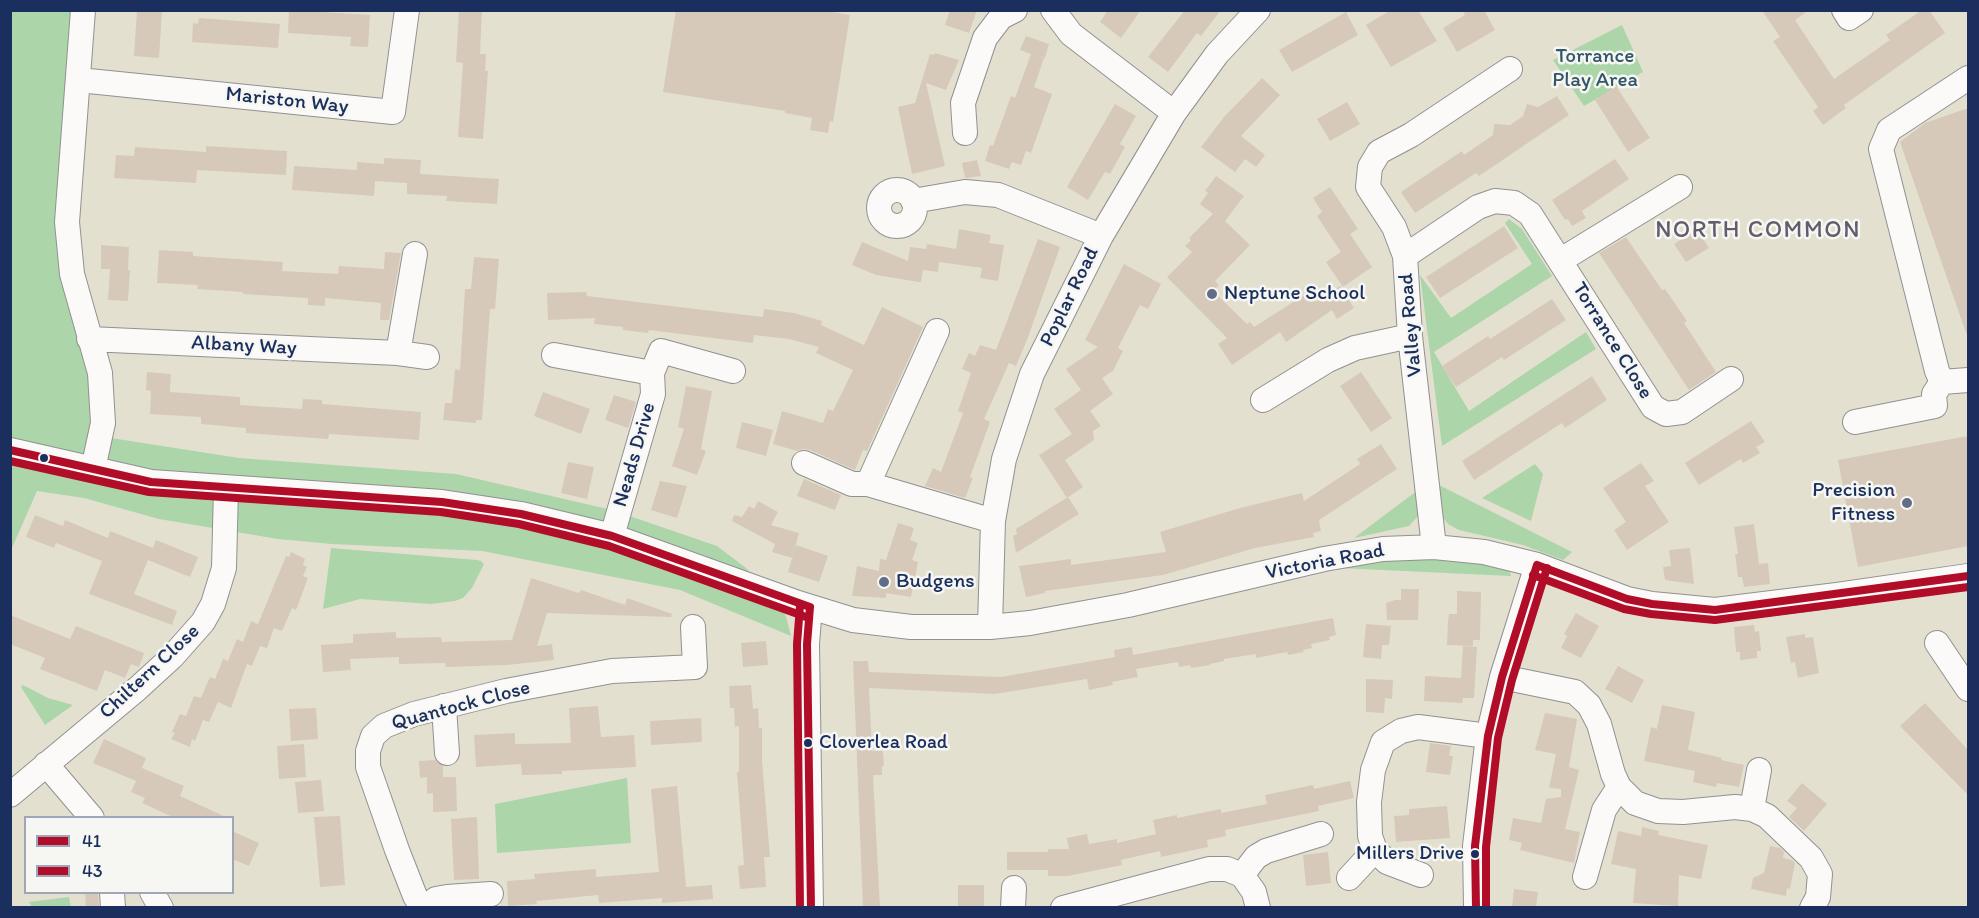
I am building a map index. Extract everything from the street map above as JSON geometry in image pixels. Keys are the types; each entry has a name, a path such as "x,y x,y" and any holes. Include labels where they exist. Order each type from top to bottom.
{"street":[{"path":"83,10 67,222 72,274 100,373 103,423 93,469"},
{"name":"Mariston Way","path":"79,80 393,112 407,10"},
{"path":"966,133 963,104 985,38 1001,17 1015,10"},
{"path":"1053,10 1071,34 1174,113"},
{"name":"Poplar Road","path":"990,627 993,521 1004,459 1032,374 1101,236 1174,113 1217,54 1258,10"},
{"path":"1844,10 1849,18 1861,10"},
{"name":"Valley Road","path":"1434,547 1410,336 1405,256 1394,227 1368,187 1370,166 1379,152 1411,135 1510,69"},
{"path":"1942,382 1937,371 1881,149 1888,130 1968,78"},
{"name":"Torrance Close","path":"1561,260 1680,187"},
{"path":"913,201 965,192 998,195 1101,236"},
{"name":"Torrance Close","path":"1405,256 1478,207 1495,201 1514,203 1530,214 1653,407 1666,414 1682,412 1731,379"},
{"path":"398,353 415,254"},
{"path":"868,484 937,331"},
{"path":"1263,400 1328,360 1355,348 1410,336"},
{"name":"Albany Way","path":"89,339 398,353 427,357"},
{"name":"Neads Drive","path":"612,536 653,394 652,373 661,351 733,371"},
{"name":"Neads Drive","path":"554,354 652,373"},
{"path":"1942,382 1968,380"},
{"path":"1855,422 1935,406 1934,394 1942,382"},
{"name":"Victoria Road","path":"10,450 151,482 442,502 521,514 612,536 810,607 853,620 911,627 990,627 1030,622 1128,605 1323,559 1383,549 1434,547 1484,552 1538,565 1627,599 1652,604 1715,610 1968,576"},
{"path":"804,463 852,484 868,484 993,521"},
{"name":"Chiltern Close","path":"10,795 137,689 166,652 203,622 213,604 224,568 226,488"},
{"path":"1476,908 1475,846 1488,736 1502,677 1538,565"},
{"path":"810,607 807,644 811,908"},
{"name":"Quantock Close","path":"425,908 415,896 368,767 368,751 373,736 384,726 414,714 506,691 612,671 695,667 693,627"},
{"path":"1937,643 1968,689"},
{"path":"1502,677 1575,692 1589,705 1599,724 1619,787 1635,803 1658,811 1683,812 1735,807 1752,809 1767,816 1811,858 1820,874 1818,897 1812,908"},
{"path":"444,706 447,753"},
{"path":"1421,875 1387,862 1375,850 1370,836 1369,802 1373,770 1383,742 1401,731 1418,728 1488,736"},
{"path":"46,764 90,816"},
{"path":"1752,809 1759,770"},
{"path":"1585,878 1604,810 1619,787"},
{"path":"1242,874 1256,857 1266,851 1321,834"},
{"path":"1349,878 1375,850"},
{"path":"1063,908 1209,869 1242,874 1254,892 1258,908"},
{"path":"153,894 161,908"},
{"path":"425,908 436,899 492,894"}],"green space":[{"path":"11,11 70,11 70,79 58,223 92,375 92,435 239,458 456,474 612,510 717,546 746,568 786,616 791,636 680,590 482,551 332,544 278,539 159,519 84,498 37,491 11,550"},
{"name":"Torrance Play Area","path":"1622,25 1643,72 1584,106 1553,60"},
{"path":"1509,219 1522,229 1552,276 1434,352 1469,411 1586,332 1596,349 1442,446 1420,275 1451,318 1532,264 1505,223"},
{"path":"1535,464 1543,474 1531,521 1482,498"},
{"path":"1435,483 1572,552 1563,560 1523,545 1459,530 1448,524 1442,516"},
{"path":"1418,490 1419,515 1409,526 1354,538"},
{"path":"331,548 477,560 484,564 472,588 463,598 455,601 431,604 360,599 323,609"},
{"path":"1461,557 1500,566 1510,572 1511,576 1339,568 1374,559"},
{"path":"23,685 48,698 73,705 45,725 21,687"},
{"path":"627,778 631,843 497,853 495,804"},
{"path":"69,897 71,907 32,907 29,902"}],"building":[{"path":"137,10 162,10 159,58 134,56"},
{"path":"289,10 370,15 368,47 350,46 351,37 288,33"},
{"path":"459,10 482,10 480,54 486,54 485,71 488,71 483,139 458,137 463,63 456,62"},
{"path":"676,10 820,10 850,15 833,122 830,121 828,133 810,130 812,118 785,113 785,111 663,92"},
{"path":"950,10 977,10 969,33 945,25"},
{"path":"1108,10 1141,10 1121,38 1100,22"},
{"path":"1185,10 1221,10 1201,36 1197,33 1168,72 1148,57"},
{"path":"1391,10 1418,10 1437,41 1391,67 1366,25"},
{"path":"1462,10 1484,10 1495,30 1457,52 1443,28 1465,15"},
{"path":"1762,10 1809,10 1795,20 1834,79 1890,40 1886,35 1922,10 1929,10 1945,33 1844,105 1846,108 1823,125 1813,111 1818,107 1773,41 1780,37"},
{"path":"1346,12 1358,35 1292,72 1279,50"},
{"path":"199,18 280,24 278,48 192,42 193,23 198,24"},
{"path":"1026,36 1049,44 1045,58 1033,54 1044,58 1034,87 1052,94 1031,153 1026,151 1021,165 1012,162 1009,169 985,161 990,145 993,146 1011,96 1015,98 1031,54 1020,50"},
{"path":"935,53 959,60 946,90 926,83 945,166 912,174 898,107 915,103 930,54"},
{"path":"1262,78 1280,95 1241,136 1265,155 1256,167 1245,159 1235,172 1201,147 1224,117"},
{"path":"1616,86 1650,138 1628,152 1595,100"},
{"path":"1557,96 1569,115 1479,176 1476,173 1415,213 1401,192 1462,151 1464,155 1493,135 1494,124 1510,125 1523,116 1527,104 1538,107"},
{"path":"1347,102 1360,124 1330,141 1317,119"},
{"path":"1115,104 1136,116 1120,144 1125,147 1110,174 1105,172 1088,200 1067,187"},
{"path":"1968,108 1968,333 1966,333 1900,142 1925,123"},
{"path":"206,146 287,151 286,175 197,170 196,183 114,178 116,155 134,156 135,147 206,152"},
{"path":"384,158 421,160 420,174 499,179 497,204 446,201 447,196 407,194 407,183 375,181 374,196 292,190 294,166 357,170 357,162 384,164"},
{"path":"1615,159 1629,179 1582,211 1586,218 1572,226 1568,219 1565,220 1552,200"},
{"path":"977,160 981,176 965,178 962,163"},
{"path":"1216,176 1244,196 1225,221 1250,245 1215,281 1219,285 1213,291 1247,324 1250,322 1254,327 1309,292 1316,302 1340,286 1354,308 1337,319 1332,310 1286,342 1280,332 1232,365 1218,344 1227,338 1167,277 1192,252 1185,246 1191,240 1189,238 1213,214 1200,204 1208,193 1205,191"},
{"path":"1330,187 1358,229 1350,234 1372,267 1343,287 1326,262 1341,252 1317,216 1322,212 1313,198"},
{"path":"1504,226 1518,248 1440,298 1426,277"},
{"path":"959,229 991,235 989,243 1004,245 998,281 980,278 982,268 939,262 938,272 923,270 921,282 876,275 852,265 862,242 908,261 910,247 926,249 927,244 956,249"},
{"path":"1697,229 1709,248 1686,262 1674,244"},
{"path":"1626,237 1662,290 1665,289 1687,321 1684,323 1716,372 1689,390 1599,253"},
{"path":"1038,239 1060,247 1016,366 1009,363 984,419 990,422 970,477 973,478 965,498 925,486 933,468 941,472 963,413 958,411 971,373 962,369 969,353 975,356 980,345 996,350"},
{"path":"101,245 129,247 128,301 108,300 110,269 101,269"},
{"path":"159,250 193,252 193,256 283,262 282,271 338,274 339,266 384,269 385,252 401,253 389,320 380,320 381,303 325,298 325,306 308,305 308,298 243,294 243,292 197,289 198,285 157,283"},
{"path":"474,257 499,259 495,309 490,309 482,420 476,420 476,423 443,420 445,403 452,403 455,369 460,370 465,289 471,289"},
{"path":"1124,264 1161,284 1148,309 1140,305 1118,348 1123,351 1113,371 1102,378 1113,394 1090,411 1101,426 1093,431 1094,440 1065,460 1083,487 1067,498 1039,455 1072,434 1054,409 1081,390 1066,369 1098,347 1085,340"},
{"path":"586,292 587,296 763,317 764,309 794,313 822,321 821,325 864,345 882,307 923,327 867,451 863,450 855,470 810,450 797,451 773,444 782,411 823,423 828,409 833,411 853,370 816,353 819,347 789,339 754,335 753,343 649,330 648,333 623,330 623,327 594,324 595,318 548,320 547,293"},
{"path":"1552,299 1566,320 1504,360 1502,357 1456,387 1442,366 1488,336 1490,339"},
{"path":"147,372 171,374 170,392 240,397 240,405 302,409 303,399 322,400 322,404 421,412 419,440 329,434 328,439 246,433 246,428 201,424 201,417 150,414 151,391 146,390"},
{"path":"1361,372 1392,418 1371,432 1340,386"},
{"path":"1592,376 1607,400 1565,428 1562,423 1474,480 1462,461"},
{"path":"686,386 712,391 701,449 706,451 697,475 672,466 684,429 678,427"},
{"path":"543,392 590,409 581,434 534,416"},
{"path":"614,395 636,402 628,428 605,420"},
{"path":"1751,421 1765,442 1756,447 1760,453 1743,463 1741,459 1699,485 1685,463"},
{"path":"742,422 773,430 766,456 736,448"},
{"name":"Precision Fitness","path":"1968,436 1968,546 1858,567 1838,460"},
{"path":"1381,444 1397,469 1319,520 1321,531 1313,533 1314,537 1255,548 1163,575 1045,591 1045,593 1026,597 1019,566 1071,559 1071,565 1166,552 1160,532 1240,508 1302,493 1304,501 1360,464 1357,459"},
{"path":"568,462 594,467 587,499 561,493"},
{"path":"1641,463 1654,481 1645,486 1669,522 1627,550 1614,530 1626,522 1603,488"},
{"path":"804,479 841,495 835,510 797,496"},
{"path":"660,481 687,486 677,518 651,510"},
{"path":"1068,497 1079,514 1016,553 1013,536 1017,534 1016,529"},
{"path":"758,501 778,512 771,525 799,533 792,558 772,552 775,544 732,521 734,515 742,517 749,506 754,509"},
{"path":"35,515 63,526 65,520 108,538 110,531 153,548 134,594 177,611 172,625 89,594 102,561 56,543 54,548 26,537"},
{"name":"Budgens","path":"898,523 914,528 910,540 918,543 912,560 918,562 911,597 886,593 886,598 852,596 857,566 879,571 880,559 886,560"},
{"path":"1754,524 1759,564 1768,563 1770,584 1744,587 1742,577 1738,577 1735,554 1738,554 1734,527"},
{"path":"156,540 198,557 190,577 148,560"},
{"path":"796,545 828,556 819,582 788,572"},
{"path":"1690,548 1694,584 1665,580 1663,567 1671,566 1669,550"},
{"path":"291,552 305,559 303,565 307,567 303,576 308,578 296,610 292,608 282,631 274,628 267,648 260,646 252,666 247,664 231,708 218,702 209,722 203,720 195,741 192,739 190,747 171,739 180,714 186,716 194,696 201,698 210,677 215,679 223,659 228,661 237,639 243,642 251,621 258,624 286,556 289,557"},
{"path":"531,578 579,593 581,590 625,605 627,598 672,614 671,617 547,613 537,646 552,644 554,660 507,665 446,667 445,663 399,664 399,657 350,659 351,670 323,672 321,645 353,643 353,634 396,632 396,638 441,637 442,642 512,640"},
{"path":"1401,589 1419,589 1418,620 1387,620 1386,603 1401,600"},
{"path":"1457,591 1481,592 1480,640 1473,640 1473,646 1447,645 1449,614 1457,614"},
{"path":"1576,613 1599,626 1581,658 1561,648 1567,636 1564,634"},
{"path":"10,615 70,639 76,626 144,653 139,667 131,664 125,678 105,670 97,691 40,669 45,658 10,644"},
{"path":"1333,618 1336,635 1329,637 1330,640 1311,644 1312,648 1303,650 1304,652 1288,655 1287,652 1256,658 1256,654 1224,659 1224,661 1210,665 1191,668 1190,665 1179,667 1178,662 1136,669 1138,677 1112,682 1113,685 1089,690 1087,679 995,694 869,688 872,751 883,751 884,766 882,766 882,775 873,775 880,908 863,908 853,661 868,661 869,672 1001,677 1115,657 1114,650 1132,647 1133,655"},
{"path":"1366,624 1391,626 1389,645 1382,645 1381,659 1363,657"},
{"path":"1754,625 1755,632 1759,631 1761,651 1757,651 1757,658 1740,660 1740,652 1736,652 1734,627"},
{"path":"1805,634 1805,638 1813,637 1819,673 1798,678 1795,662 1791,663 1786,637"},
{"path":"766,641 768,665 743,667 741,643"},
{"path":"1463,646 1477,647 1474,698 1463,698 1462,703 1424,701 1425,676 1461,678"},
{"path":"1618,666 1644,680 1632,703 1605,689"},
{"path":"1366,679 1393,680 1392,699 1385,698 1384,713 1366,712"},
{"path":"751,685 753,709 758,708 759,728 762,728 762,761 770,857 764,857 766,887 740,889 738,866 744,865 737,772 739,772 739,726 735,727 734,708 730,708 729,686"},
{"path":"1925,703 1968,750 1968,795 1900,726"},
{"path":"1662,705 1695,712 1688,750 1744,765 1739,787 1717,783 1716,787 1693,782 1695,771 1644,761 1651,727 1657,729"},
{"path":"598,706 601,737 634,735 636,767 562,771 562,774 522,775 521,764 476,767 474,735 515,733 515,744 571,743 569,708"},
{"path":"316,708 318,739 291,741 289,709"},
{"path":"1545,713 1577,719 1569,767 1579,770 1565,829 1580,832 1574,863 1520,850 1522,843 1509,840 1513,818 1541,823 1546,799 1561,797 1561,789 1549,788 1556,754 1535,750"},
{"path":"701,718 702,742 651,745 650,721"},
{"path":"104,739 146,758 142,768 184,786 180,796 224,816 171,816 142,803 145,798 131,792 136,781 93,763"},
{"path":"1430,743 1451,746 1449,756 1453,756 1450,775 1426,772"},
{"path":"304,744 306,777 279,779 277,746"},
{"path":"435,760 443,766 443,777 456,777 457,811 433,812 433,793 427,794 427,777 420,778 419,761"},
{"path":"321,780 324,811 298,813 295,782"},
{"path":"1350,781 1354,798 1318,806 1319,811 1225,830 1226,836 1207,840 1208,847 1161,857 1160,851 1121,860 1122,865 1068,876 1048,876 1048,870 1007,870 1007,852 1048,852 1048,849 1069,849 1067,838 1087,834 1089,844 1117,839 1117,843 1156,834 1153,820 1177,815 1177,818 1221,809 1221,813 1267,804 1265,795 1313,785 1314,789"},
{"path":"1802,783 1827,804 1804,831 1789,817 1797,808 1787,801"},
{"path":"677,786 686,887 712,885 713,899 662,903 662,898 599,903 598,895 508,906 507,881 535,879 534,874 596,869 596,877 659,872 651,789"},
{"path":"1447,806 1450,838 1396,842 1394,816 1409,815 1409,809"},
{"path":"340,816 345,885 320,887 314,817"},
{"path":"477,817 479,879 454,880 451,819"},
{"path":"1642,827 1659,831 1658,835 1708,845 1701,879 1679,875 1678,906 1633,903 1636,869 1611,864 1618,831 1641,836"},
{"path":"234,832 259,843 249,866 234,860"},
{"path":"1770,846 1780,848 1784,852 1783,858 1795,863 1790,889 1787,888 1786,896 1751,889 1753,878 1764,873"},
{"path":"1328,852 1331,883 1306,886 1303,855"},
{"path":"958,885 984,885 984,908 958,908"},
{"path":"1514,889 1538,892 1536,908 1512,908"},
{"path":"85,894 98,894 99,908 86,908"}],"transit line":[{"name":"41","path":"10,450 151,482 442,502 521,514 612,536 810,607"},
{"name":"43","path":"10,461 149,492 441,512 519,524 609,546 806,617"},
{"name":"41","path":"1537,565 1627,599 1652,604 1715,610 1968,576"},
{"name":"41","path":"1476,908 1475,846 1488,736 1502,677 1537,565"},
{"name":"43","path":"1486,908 1486,847 1498,738 1512,680 1547,568"},
{"name":"43","path":"1533,575 1624,609 1715,620 1968,587"},
{"name":"43","path":"800,606 797,644 800,908"},
{"name":"41","path":"810,607 807,644 811,908"}],"place":[{"name":"Neptune School","path":"1212,294"},
{"name":"Precision Fitness","path":"1907,503"},
{"name":"Budgens","path":"884,582"},
{"name":"Cloverlea Road","path":"808,743"},
{"name":"Millers Drive","path":"1475,854"}],"district":[{"name":"NORTH COMMON","path":"1758,231"}]}
